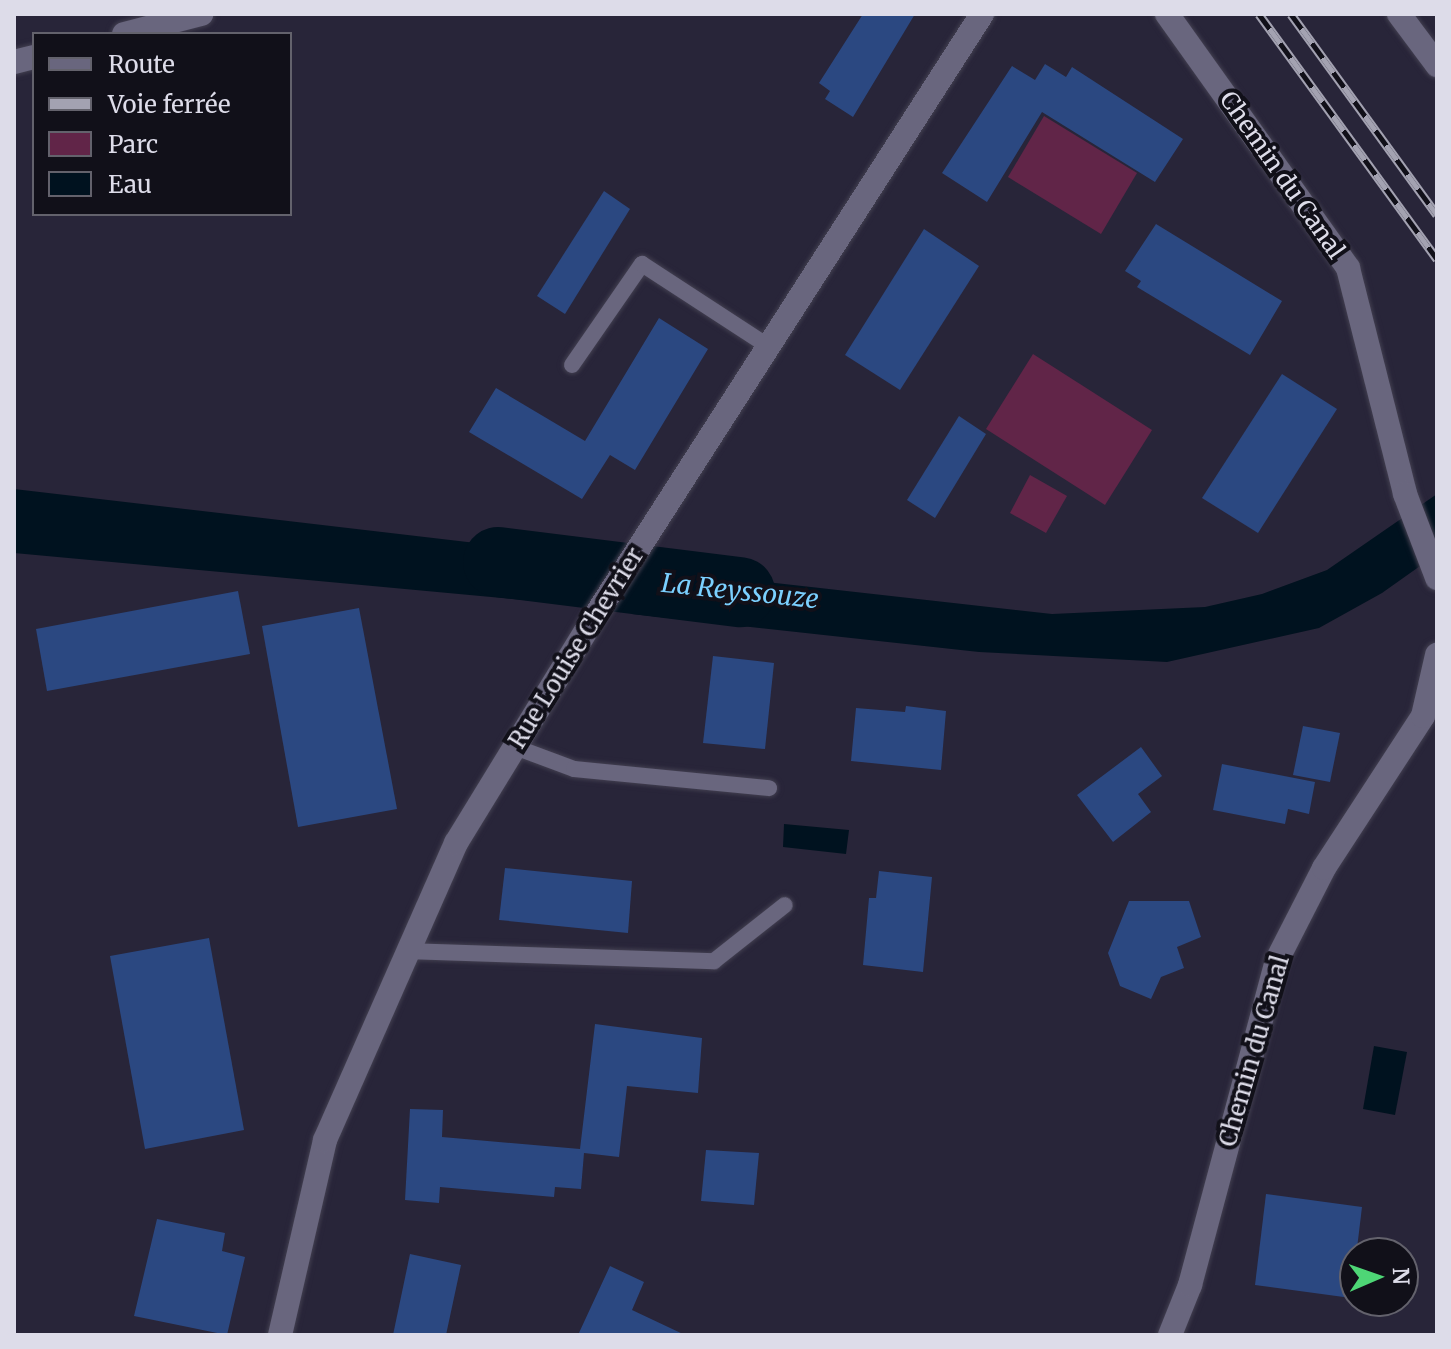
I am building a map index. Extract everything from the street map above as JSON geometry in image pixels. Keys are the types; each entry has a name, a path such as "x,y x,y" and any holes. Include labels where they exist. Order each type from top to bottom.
{"street":[{"path":"132,32 201,14"},
{"name":"Rue Louise Chevrier","path":"280,1335 325,1140 456,843 590,624 982,14"},
{"name":"Chemin du Canal","path":"1167,14 1348,268 1405,494 1437,578"},
{"path":"1399,14 1437,65"},
{"name":"Chemin du Canal","path":"1170,1335 1190,1285 1277,960 1324,868 1423,716 1437,655"}],"lane":[{"path":"572,365 642,264 768,346"},
{"path":"515,747 574,769 769,788"},
{"path":"406,951 714,961 785,905"}],"green space":[{"path":"1044,116 1137,173 1101,234 1008,177"},
{"path":"1033,354 1152,430 1105,505 986,429"},
{"path":"1030,475 1067,496 1046,533 1010,513"}],"water":[{"path":"14,489 604,558 568,604 14,553"},
{"path":"1437,494 1437,554 1382,593 1319,628 1167,662 979,652 632,614 650,569 1052,614 1205,607 1262,594 1327,570"},
{"path":"784,824 849,830 846,854 783,847"},
{"path":"1374,1046 1407,1052 1395,1115 1363,1109"}],"building":[{"path":"863,14 915,14 853,117 825,99 830,91 819,83"},
{"path":"1045,64 1066,77 1072,67 1183,139 1155,182 1042,112 987,202 942,173 1012,66 1035,80"},
{"path":"604,191 630,209 565,314 537,296"},
{"path":"1156,224 1282,301 1250,355 1137,287 1141,281 1125,271"},
{"path":"924,229 979,266 900,390 845,355"},
{"path":"659,318 708,349 635,470 610,455 582,499 469,432 496,388 585,441"},
{"path":"1282,374 1337,409 1258,533 1202,498"},
{"path":"959,416 986,434 935,518 907,500"},
{"path":"238,591 250,654 47,691 36,629"},
{"path":"359,608 397,809 298,827 262,626"},
{"path":"713,656 774,663 765,749 703,743"},
{"path":"906,706 946,711 941,770 851,761 856,708 905,712"},
{"path":"1303,726 1340,733 1330,782 1293,775"},
{"path":"1141,747 1162,776 1138,794 1151,812 1113,842 1077,795"},
{"path":"1222,764 1315,782 1309,814 1288,809 1285,824 1213,810"},
{"path":"505,868 632,881 628,933 499,920"},
{"path":"879,871 932,877 923,972 863,965 869,898 876,898"},
{"path":"1129,901 1189,901 1201,937 1177,947 1184,968 1161,977 1151,999 1120,986 1108,953"},
{"path":"209,938 244,1130 145,1149 110,956"},
{"path":"595,1024 702,1038 698,1093 627,1086 619,1157 584,1153 581,1189 555,1187 554,1197 440,1187 439,1203 405,1200 410,1109 443,1110 442,1137 580,1149"},
{"path":"706,1150 759,1153 754,1205 701,1201"},
{"path":"1266,1194 1362,1207 1358,1237 1339,1237 1339,1296 1255,1285"},
{"path":"157,1219 225,1233 222,1251 245,1257 227,1335 134,1316"},
{"path":"410,1254 461,1265 446,1335 393,1335"},
{"path":"610,1266 644,1282 632,1310 685,1335 578,1335"}],"waterway":[{"name":"La Reyssouze","path":"498,562 740,592"}],"railway":[{"path":"1259,14 1437,259"},
{"path":"1291,14 1437,215"}]}
